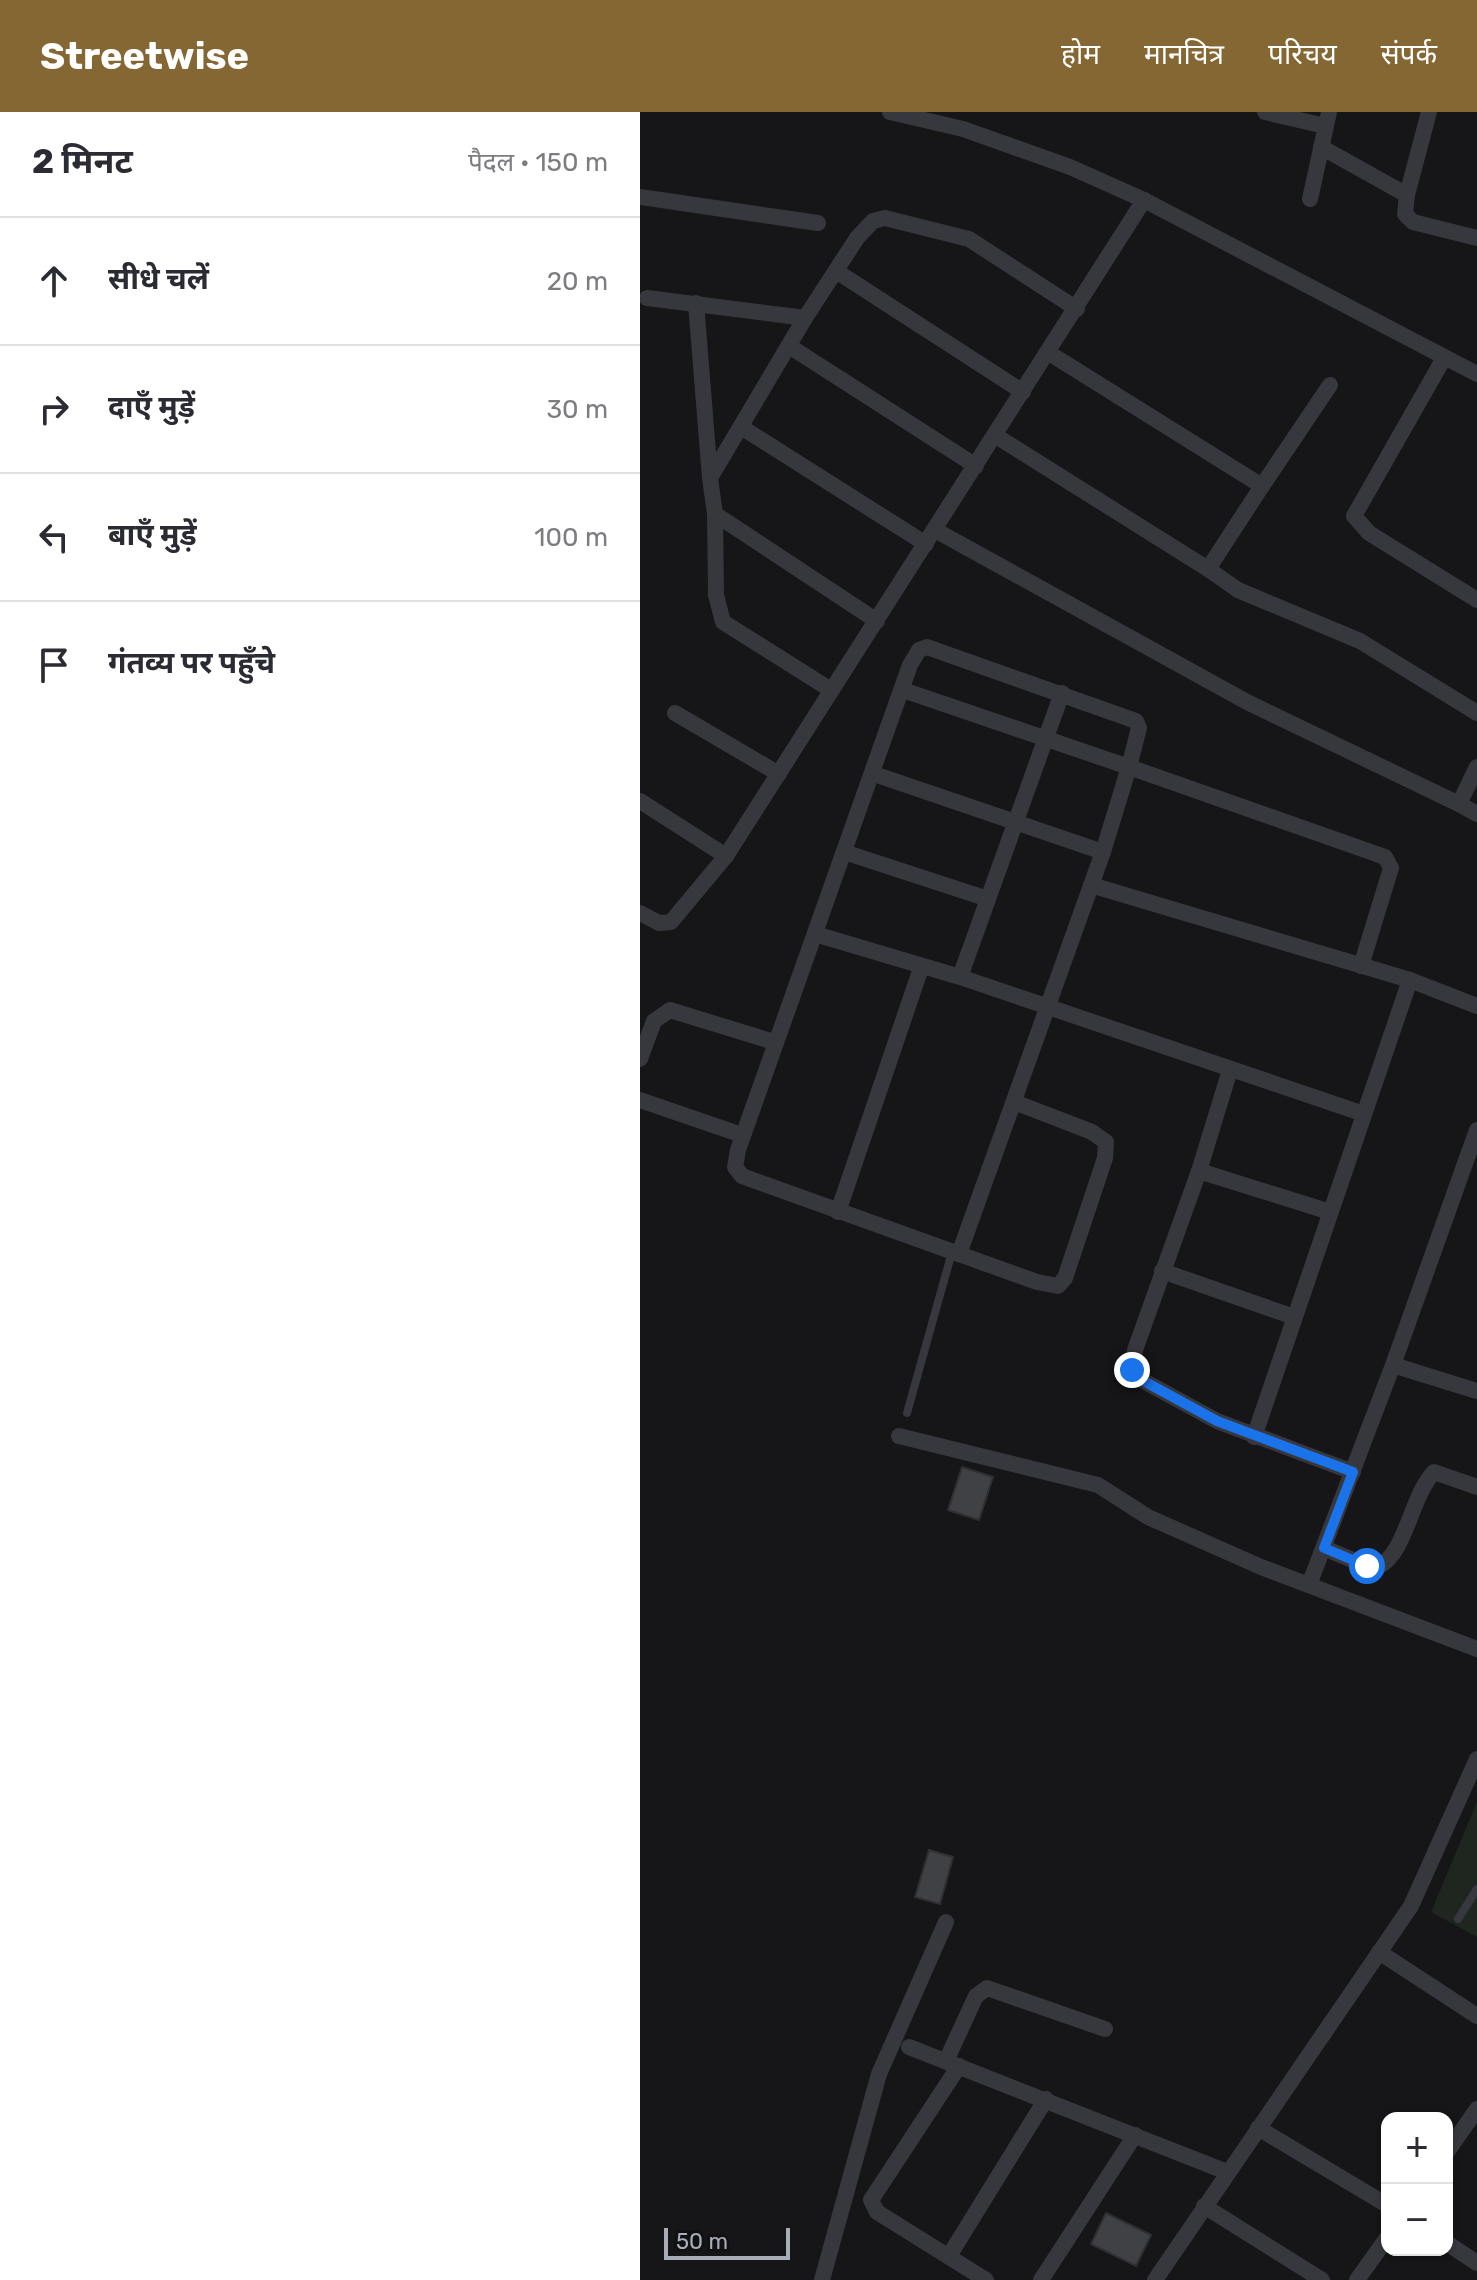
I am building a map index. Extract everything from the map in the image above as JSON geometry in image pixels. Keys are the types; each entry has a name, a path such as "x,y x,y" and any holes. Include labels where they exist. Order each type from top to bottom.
{"street":[{"path":"890,112 996,140 1070,167 1144,200 1477,374"},
{"path":"1265,112 1327,119 1310,199"},
{"path":"1429,112 1407,195 1405,214 1413,222 1477,238"},
{"path":"1321,147 1407,195"},
{"path":"640,197 818,223"},
{"path":"640,913 659,923 671,922 726,856 1144,200"},
{"path":"710,478 805,318 866,226 885,218 969,239 1077,309"},
{"path":"836,271 1023,392"},
{"path":"647,298 805,318"},
{"path":"696,303 715,514 716,595 723,622 831,690"},
{"path":"789,346 976,466"},
{"path":"1049,353 1262,486"},
{"path":"1444,358 1354,516 1369,533 1477,600"},
{"path":"1208,569 1330,385"},
{"path":"741,427 930,537 1247,702 1477,814"},
{"path":"996,436 1238,590 1322,622 1360,641 1477,713"},
{"path":"715,514 877,621"},
{"path":"956,1253 1014,1102 1103,852 1139,728 1136,721 927,647 915,656 774,1042 742,1135 735,1167 742,1176 838,1212 1048,1285 1058,1286 1065,1278 1105,1158 1106,1142 1092,1132 1014,1102"},
{"path":"903,690 1385,857 1391,868 1361,966"},
{"path":"960,977 1062,693"},
{"path":"675,713 779,774"},
{"path":"1459,804 1477,767"},
{"path":"874,774 1103,852"},
{"path":"640,801 726,856"},
{"path":"844,852 988,899"},
{"path":"1091,885 1410,980 1477,1006"},
{"path":"815,934 921,968 960,977 1364,1114"},
{"path":"838,1212 921,968"},
{"path":"1254,1437 1410,980"},
{"path":"640,1059 654,1021 670,1010 774,1042"},
{"path":"1230,1070 1199,1171 1135,1350 1132,1370 1140,1379 1184,1404 1254,1437 1353,1472"},
{"path":"640,1100 742,1135"},
{"path":"1309,1585 1393,1365 1477,1130"},
{"path":"1199,1171 1330,1212"},
{"path":"1162,1271 1294,1317"},
{"path":"1393,1365 1477,1391"},
{"path":"899,1436 1098,1485 1148,1517 1309,1585 1477,1649"},
{"path":"1324,1548 1367,1566 1379,1566 1394,1554 1415,1500 1434,1472 1477,1487"},
{"path":"1155,2280 1379,1952 1427,1876 1477,1759"},
{"path":"822,2280 879,2074 946,1922"},
{"path":"1379,1952 1477,2016"},
{"path":"986,2280 877,2212 871,2200 952,2063 976,1996 987,1988 1105,2029"},
{"path":"909,2047 1227,2172"},
{"path":"949,2256 1046,2099"},
{"path":"1453,2143 1477,2109"},
{"path":"1258,2128 1381,2201"},
{"path":"1041,2280 1135,2135"},
{"path":"1204,2206 1322,2280"},
{"path":"1357,2280 1381,2246"},
{"path":"1453,2247 1477,2263"}],"lane":[{"path":"907,1413 956,1253"},
{"path":"1458,1919 1477,1889"}],"shaded area":[{"path":"1477,1802 1477,1937 1431,1912"}],"building":[{"path":"962,1467 993,1477 979,1520 948,1510"},
{"path":"929,1850 953,1857 940,1904 915,1897"},
{"path":"1106,2213 1151,2235 1136,2266 1091,2244"}],"route":[{"path":"1132,1370 1140,1379 1217,1421 1353,1472 1324,1548 1367,1566"}]}
